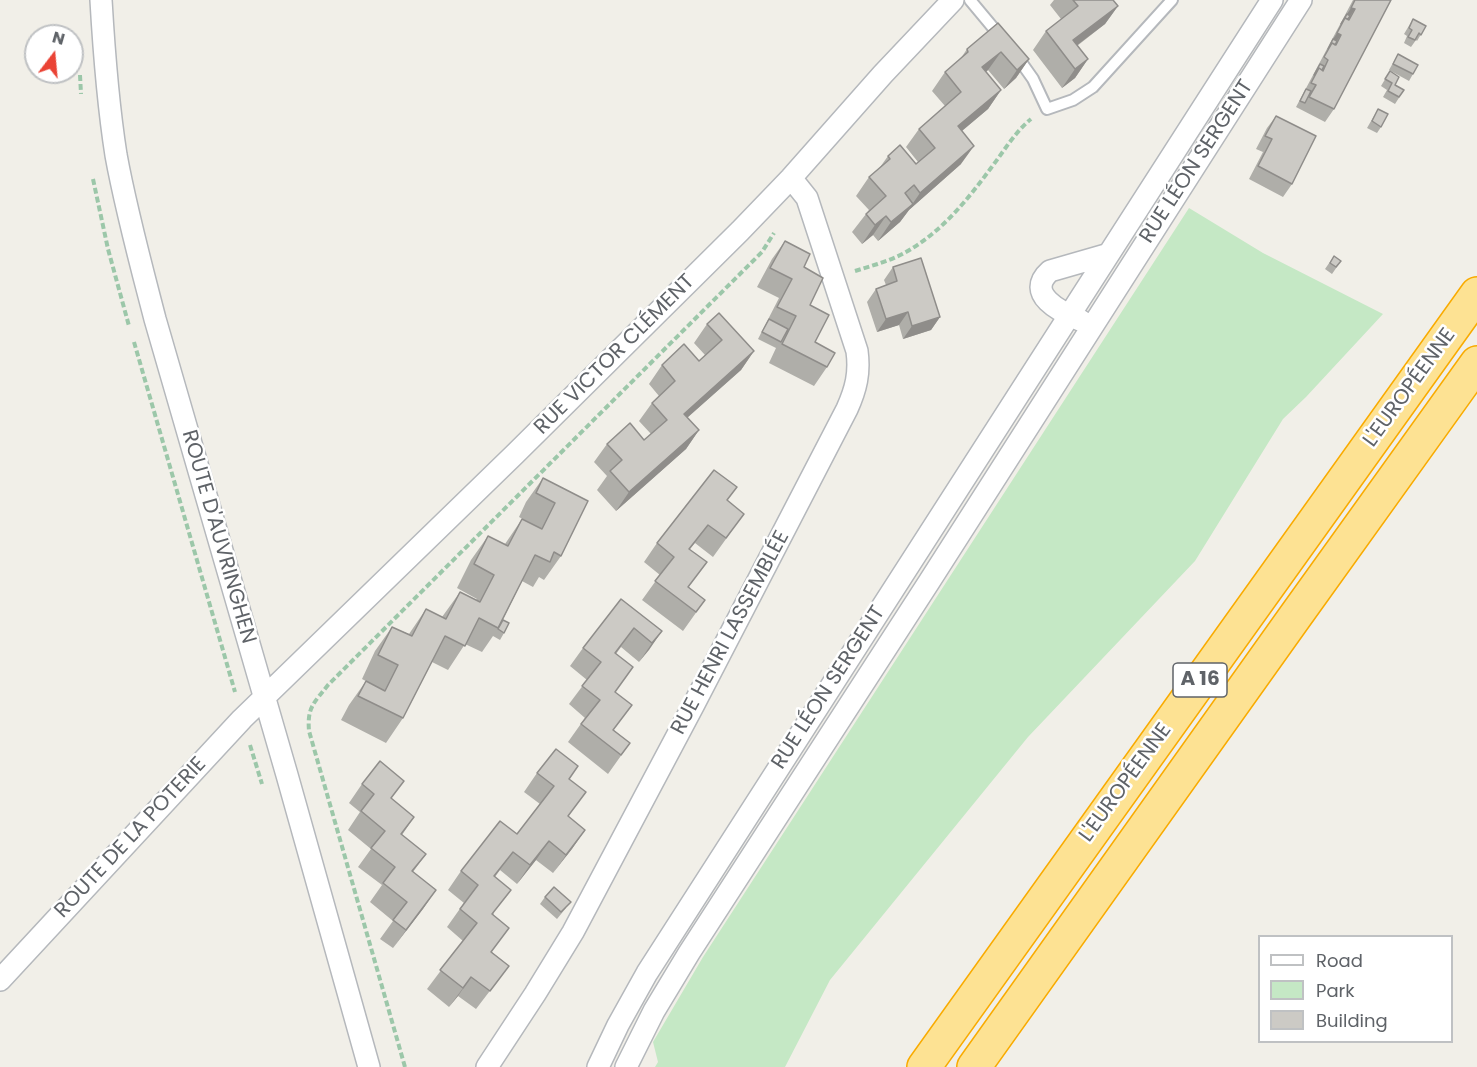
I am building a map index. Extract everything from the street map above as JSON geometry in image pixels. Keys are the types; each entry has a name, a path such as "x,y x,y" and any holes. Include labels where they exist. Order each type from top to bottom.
{"highway":[{"name":"L'EUROPÉENNE","path":"924,1067 1477,294"},
{"name":"L'EUROPÉENNE","path":"974,1067 1477,363"}],"street":[{"name":"ROUTE D'AUVRINGHEN","path":"101,0 112,127 129,216 158,328 369,1067"},
{"name":"RUE VICTOR CLÉMENT","path":"264,697 741,231 953,0"},
{"name":"RUE LÉON SERGENT","path":"598,1067 646,973 1272,0"},
{"name":"RUE LÉON SERGENT","path":"626,1067 654,1011 689,953 1301,0"},
{"name":"RUE HENRI LASSEMBLÉE","path":"487,1067 573,932 853,397 859,374 857,351 807,198 791,178"},
{"path":"1093,325 1070,315 1051,303 1042,294 1041,286 1044,277 1050,271 1108,254"},
{"name":"ROUTE DE LA POTERIE","path":"0,980 264,697"}],"lane":[{"path":"970,0 1033,79 1047,109 1072,100 1093,87 1172,0"}],"path":[{"path":"834,277 896,257 926,239 964,202 1020,129 1047,109"},
{"path":"405,1067 309,730 308,716 314,703 328,685 762,252 775,232"}],"green space":[{"path":"1189,208 1263,253 1383,314 1283,419 1195,561 1028,737 830,980 785,1067 655,1067 658,1062 653,1042 703,957"}],"building":[{"path":"1073,0 1113,0 1118,6 1073,40 1088,59 1075,69 1046,31 1078,6"},
{"path":"1355,0 1391,0 1334,109 1309,97 1316,85 1311,83 1319,68 1323,71 1328,60 1324,57 1332,43 1336,45 1341,35 1337,33 1345,18 1349,20 1355,9 1351,8"},
{"path":"1413,19 1426,26 1415,40 1408,37 1412,30 1409,28"},
{"path":"998,23 1029,59 1017,70 1001,52 982,67 1001,90 958,126 974,146 920,193 914,185 905,193 913,204 891,222 886,216 875,225 866,214 886,196 869,177 890,159 888,156 900,145 916,164 935,148 919,129 961,92 945,72 968,52 967,49"},
{"path":"1398,54 1418,65 1413,74 1393,64"},
{"path":"1320,64 1324,66 1322,70 1319,68 1314,75"},
{"path":"1390,71 1399,77 1395,85 1404,90 1399,97 1388,91 1392,83 1385,79"},
{"path":"1306,89 1311,91 1305,103 1300,101"},
{"path":"1378,109 1388,114 1381,127 1372,121"},
{"path":"1276,116 1316,136 1292,184 1258,166 1272,139 1265,136"},
{"path":"785,241 810,254 804,267 823,278 810,305 829,315 815,342 835,353 827,367 782,344 796,316 777,307 792,279 770,268"},
{"path":"1334,256 1341,261 1336,267 1330,263"},
{"path":"921,258 940,317 912,326 908,312 886,319 876,289 897,281 893,267"},
{"path":"719,313 754,351 684,414 699,430 629,492 610,471 622,460 607,444 630,423 644,440 667,420 652,403 675,381 662,365 684,344 699,361 722,340 707,324"},
{"path":"769,319 788,329 781,342 762,332"},
{"path":"714,470 737,487 727,500 744,514 726,538 708,525 689,549 707,562 688,587 705,600 696,612 655,581 674,557 657,543"},
{"path":"543,478 588,501 561,556 554,552 550,562 535,555 498,628 479,618 465,646 445,636 403,718 358,696 366,681 385,691 398,665 378,655 392,627 412,636 426,609 446,619 460,592 480,602 494,575 474,564 488,536 508,546 522,519 542,529 555,503 536,493"},
{"path":"621,599 662,631 652,643 634,628 615,653 633,667 615,692 632,705 613,730 630,743 621,755 581,724 600,700 582,686 601,662 583,648"},
{"path":"503,620 509,623 504,633 498,629"},
{"path":"556,749 578,766 569,779 586,792 568,816 585,830 566,855 549,841 530,865 513,852 494,876 511,890 492,914 509,928 491,952 509,966 490,991 471,977 463,988 440,970 477,923 460,909 478,885 461,871 500,821 517,834 554,786 537,773"},
{"path":"380,761 404,781 391,798 414,817 401,834 426,854 412,871 436,890 406,930 393,920 407,902 383,883 395,867 371,848 385,831 361,811 374,794 362,784"},
{"path":"554,887 571,902 561,912 545,897"}]}
